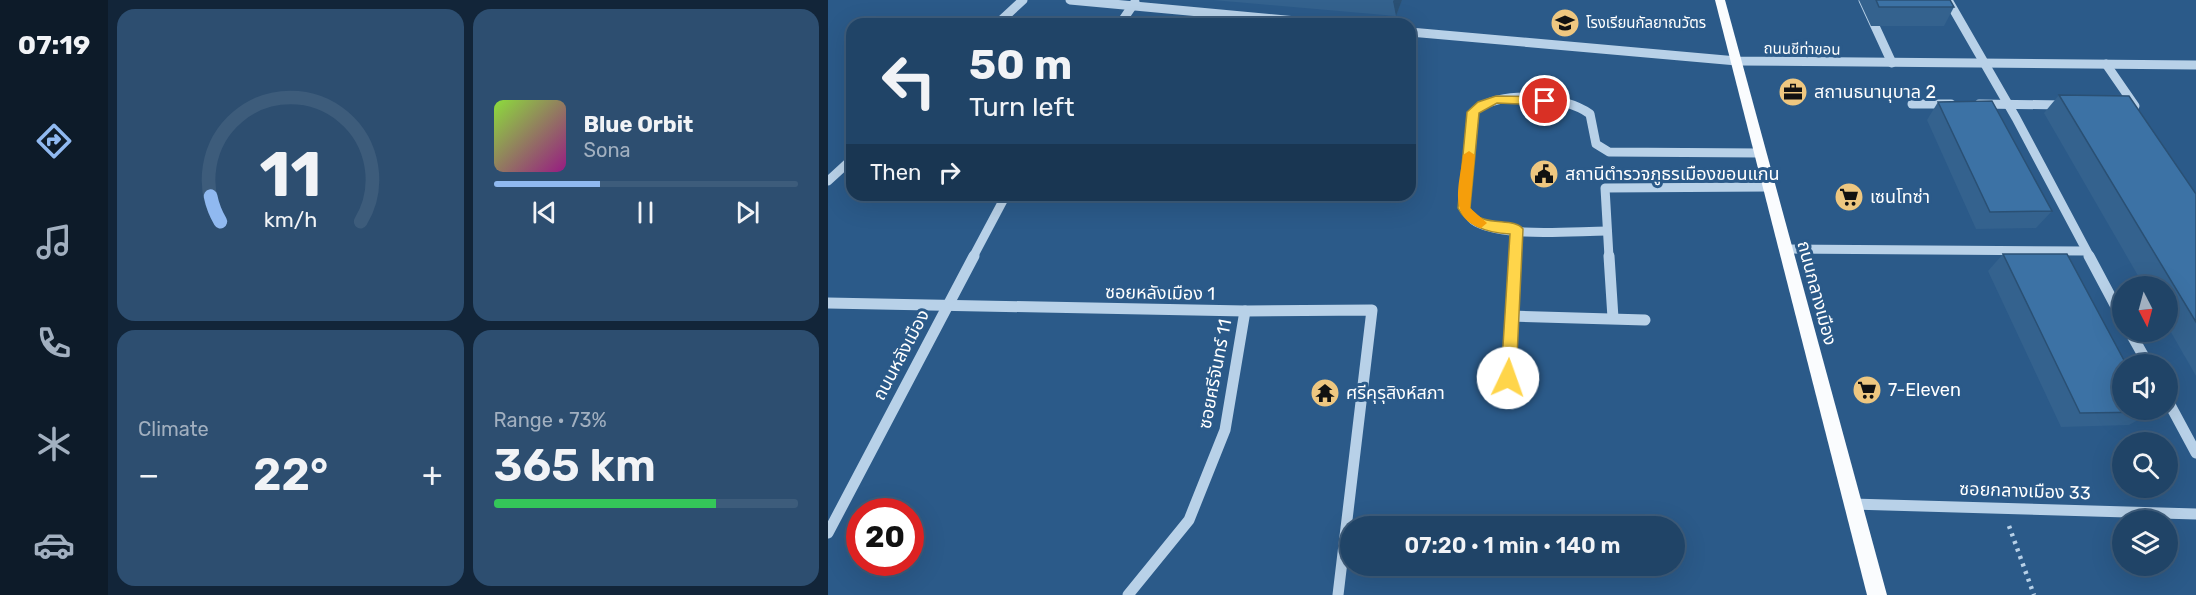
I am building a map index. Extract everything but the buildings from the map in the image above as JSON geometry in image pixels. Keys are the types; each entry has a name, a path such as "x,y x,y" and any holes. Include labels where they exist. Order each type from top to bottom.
{"main road":[{"name":"ถนนกลางเมือง","path":"1720,0 1877,595"}],"street":[{"path":"1004,18 1023,0"},
{"path":"1070,0 1135,3 1273,18"},
{"path":"1863,0 1892,63"},
{"path":"1948,0 1988,65 2007,105 2112,299"},
{"path":"1124,18 1135,3"},
{"name":"ถนนชีท่าขอน","path":"1416,33 1737,62 2196,65"},
{"path":"2106,64 2140,115"},
{"path":"1607,231 1501,228 1477,222 1468,216 1464,208 1473,112 1490,101 1506,99 1565,102 1580,106 1590,114 1596,144 1609,152 1760,153"},
{"path":"1912,104 1959,104"},
{"path":"1971,104 2076,105"},
{"path":"2123,106 2134,106"},
{"path":"828,181 846,164"},
{"path":"1613,318 1605,188 1769,187"},
{"name":"ถนนหลังเมือง","path":"828,533 1003,201"},
{"path":"1508,378 1516,229"},
{"path":"1785,249 2086,251"},
{"name":"ซอยหลังเมือง 1","path":"828,303 1245,311 1372,310 1338,595"},
{"name":"ซอยศรีจันทร์ 11","path":"1128,595 1189,520 1226,430 1245,311"},
{"path":"1511,316 1646,320"},
{"path":"2178,420 2196,453"},
{"name":"ซอยกลางเมือง 33","path":"1852,504 2196,514"}],"path":[{"path":"2003,508 2034,595"}],"slow traffic":[{"path":"1469,155 1464,208 1468,216 1481,223"}],"place":[{"name":"โรงเรียนกัลยาณวัตร","path":"1565,23"},
{"name":"สถานธนานุบาล 2","path":"1793,92"},
{"name":"สถานีตำรวจภูธรเมืองขอนแกน","path":"1544,174"},
{"name":"เซนโทซ่า","path":"1849,197"},
{"name":"7-Eleven","path":"1867,390"},
{"name":"ศรีคุรุสิงห์สภา","path":"1325,393"}],"route":[{"path":"1508,378 1516,229 1488,226 1477,222 1468,216 1464,208 1473,112 1482,105 1496,100 1545,101"}]}
